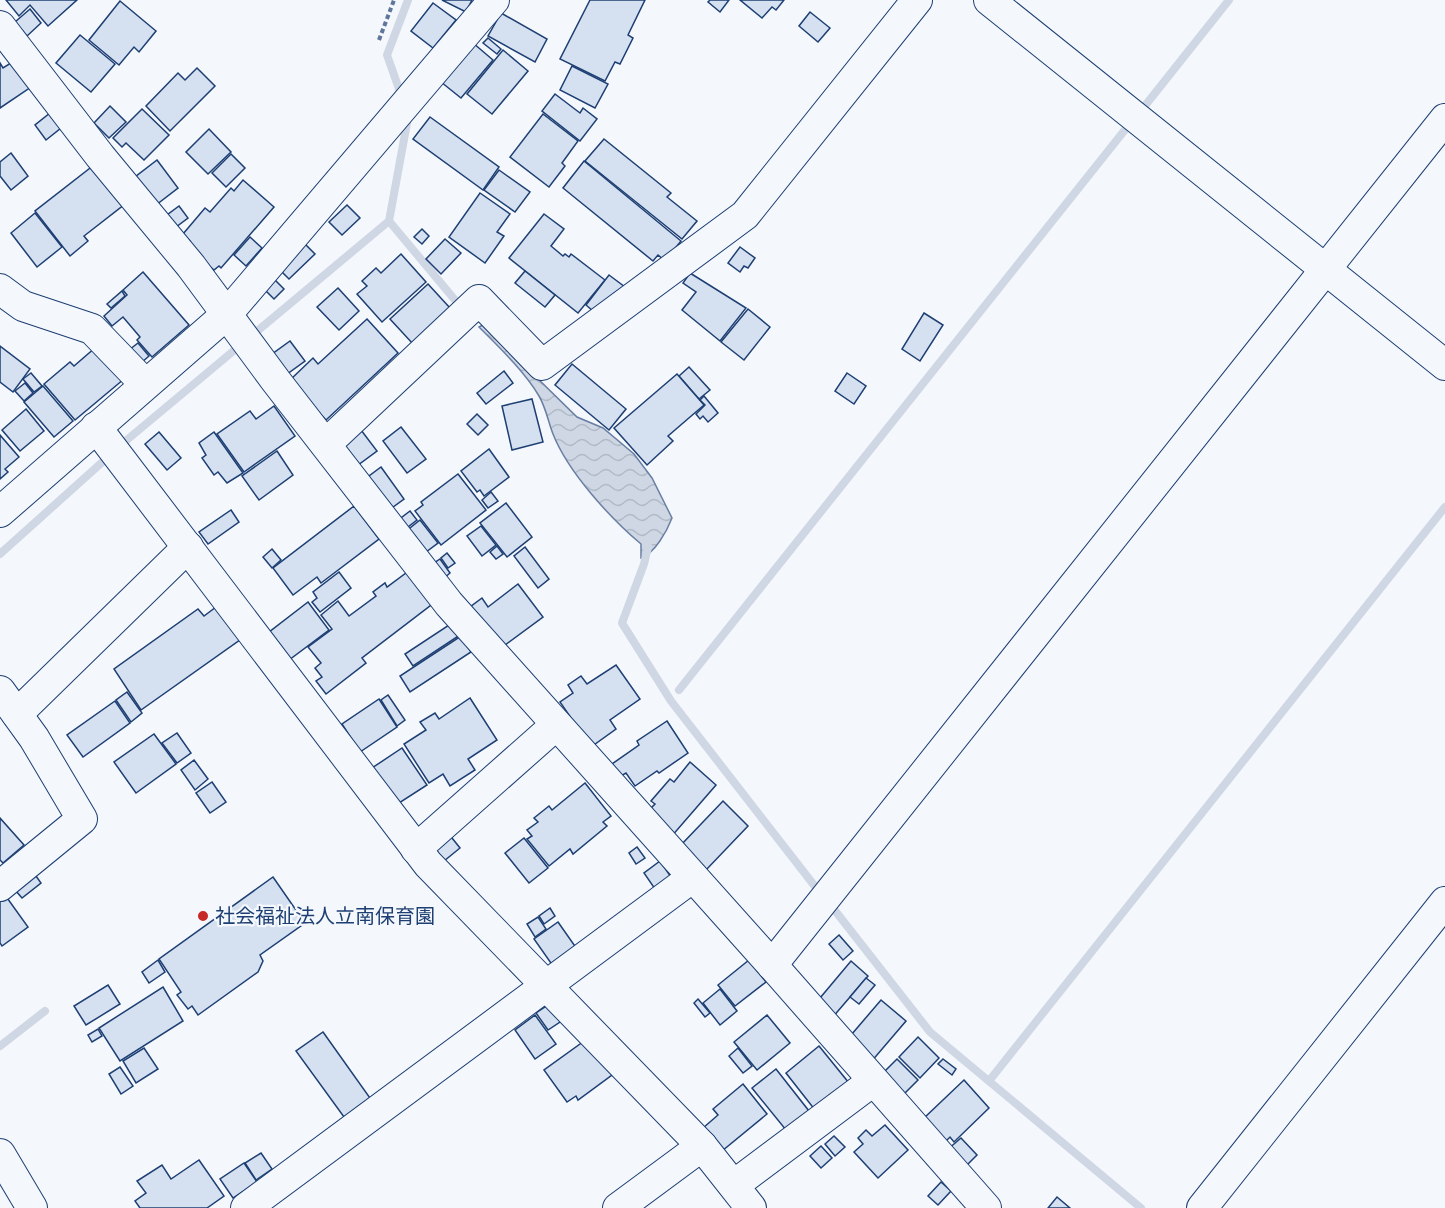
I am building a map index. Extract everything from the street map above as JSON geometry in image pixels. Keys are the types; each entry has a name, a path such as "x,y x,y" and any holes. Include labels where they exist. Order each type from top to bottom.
{"street":[{"path":"0,512 107,441 145,384 240,333 494,0"},
{"path":"326,444 479,300 542,365 745,215 917,0"},
{"path":"989,0 1445,365"},
{"path":"0,26 100,156 191,266 449,604 986,1208"},
{"path":"772,965 1445,119"},
{"path":"0,289 23,306 92,329 145,384"},
{"path":"107,441 428,864 702,1146 743,1196 873,1081"},
{"path":"0,886 82,819 34,738 8,703 188,547"},
{"path":"416,849 556,725"},
{"path":"246,1208 693,877"},
{"path":"1202,1208 1445,902"},
{"path":"618,1208 702,1146"},
{"path":"0,1154 32,1208"}],"path":[{"path":"379,40 394,0"}],"water":[{"path":"483,325 577,417 603,428 634,454 652,478 672,518 660,541 646,555 641,558 641,544 603,508 579,479 560,449 539,396 519,369 479,327"}],"building":[{"path":"6,0 77,0 48,26 30,5 19,16"},
{"path":"442,0 472,0 466,12"},
{"path":"590,0 645,0 628,35 633,38 620,64 615,62 605,81 560,59"},
{"path":"710,0 729,0 720,12 708,2"},
{"path":"740,0 784,0 776,10 772,7 762,18"},
{"path":"120,1 156,31 139,52 134,47 119,65 89,40"},
{"path":"433,3 456,20 433,48 411,31"},
{"path":"30,9 41,23 27,36 15,22"},
{"path":"810,12 830,28 818,42 799,26"},
{"path":"501,13 547,39 535,62 488,36"},
{"path":"80,35 115,64 91,92 56,63"},
{"path":"488,38 501,49 497,54 483,43"},
{"path":"473,43 493,60 461,98 441,82"},
{"path":"503,50 528,71 492,114 467,94"},
{"path":"14,61 31,87 0,108 0,63 3,68"},
{"path":"572,66 608,84 595,108 560,90"},
{"path":"197,68 215,86 170,131 146,106 178,73 185,80"},
{"path":"555,94 580,113 583,108 597,119 580,141 542,111"},
{"path":"110,106 126,122 109,138 94,123"},
{"path":"55,109 66,124 46,140 35,125"},
{"path":"142,109 169,135 144,160 126,143 122,147 113,138"},
{"path":"543,114 578,141 562,163 565,166 549,187 510,157"},
{"path":"430,117 499,167 483,190 413,139"},
{"path":"209,129 231,152 208,174 186,152"},
{"path":"604,139 671,193 667,197 697,221 682,239 585,161"},
{"path":"11,153 28,176 11,190 0,176 0,162"},
{"path":"231,154 245,168 226,187 212,173"},
{"path":"157,160 178,188 156,205 135,177"},
{"path":"584,161 681,241 665,261 658,255 653,261 563,188"},
{"path":"94,165 125,204 84,236 88,241 70,256 35,211"},
{"path":"499,170 530,192 515,212 484,190"},
{"path":"243,180 274,207 221,268 219,266 214,270 186,246 190,241 183,234 205,208 210,212 231,188 234,191"},
{"path":"480,193 510,214 497,232 504,236 485,263 449,237"},
{"path":"347,205 360,218 342,235 329,222"},
{"path":"179,206 188,218 176,227 167,215"},
{"path":"35,213 62,247 37,267 11,233"},
{"path":"544,214 564,229 551,246 563,256 565,254 569,257 571,254 605,280 578,313 509,258"},
{"path":"422,229 429,236 422,244 414,237"},
{"path":"250,237 262,248 246,266 234,255"},
{"path":"445,239 461,253 441,274 426,259"},
{"path":"304,243 315,254 289,279 279,269"},
{"path":"740,247 755,258 748,268 744,266 740,272 728,263"},
{"path":"401,254 426,282 382,322 357,294 367,286 362,281 376,268 381,273"},
{"path":"525,271 555,295 545,307 515,283"},
{"path":"143,272 189,325 152,357 137,340 140,337 123,317 112,326 104,316 127,295 123,290"},
{"path":"690,273 746,308 720,341 682,310 696,292 683,283"},
{"path":"609,275 625,287 593,311 586,305"},
{"path":"272,277 284,289 274,299 262,287"},
{"path":"428,284 450,308 413,344 390,319"},
{"path":"338,288 359,311 339,330 317,307"},
{"path":"122,291 125,296 111,308 107,304"},
{"path":"748,309 770,327 744,360 721,342"},
{"path":"924,313 943,325 920,361 902,349"},
{"path":"367,319 398,353 326,420 289,381 313,358 318,364"},
{"path":"290,341 305,361 283,377 268,357"},
{"path":"138,343 149,356 141,363 129,350"},
{"path":"0,346 30,369 13,392 0,382"},
{"path":"96,347 124,379 75,420 44,384 70,362 74,366"},
{"path":"572,364 626,409 609,430 555,385"},
{"path":"689,367 710,390 699,399 679,376"},
{"path":"504,371 513,383 486,404 477,393"},
{"path":"31,373 42,386 34,392 23,379"},
{"path":"847,373 866,386 854,404 835,391"},
{"path":"677,374 704,405 668,436 673,441 647,465 614,428"},
{"path":"25,383 33,393 24,401 15,391"},
{"path":"43,386 73,421 54,437 24,402"},
{"path":"704,396 718,413 708,422 703,416 700,419 696,414 705,405 700,400"},
{"path":"532,399 543,442 512,450 502,406"},
{"path":"274,406 295,436 244,472 217,434 250,411 256,419"},
{"path":"26,409 44,431 20,451 2,430"},
{"path":"477,414 488,425 478,435 467,424"},
{"path":"401,427 426,459 407,473 383,441"},
{"path":"361,430 377,451 354,468 338,448"},
{"path":"159,432 181,458 167,470 145,444"},
{"path":"214,432 243,473 227,483 218,472 214,475 202,458 206,455 199,443"},
{"path":"0,435 19,457 5,469 8,472 0,479"},
{"path":"489,449 509,477 484,496 480,490 477,492 461,471"},
{"path":"277,451 293,475 259,500 242,476"},
{"path":"381,467 404,499 389,510 365,479"},
{"path":"458,474 486,510 441,545 415,511 423,505 421,502"},
{"path":"491,492 498,501 488,508 482,500"},
{"path":"506,503 532,537 507,557 480,523"},
{"path":"354,506 379,539 321,583 317,577 293,595 273,568"},
{"path":"231,510 239,522 208,544 199,532"},
{"path":"410,511 417,520 404,530 397,521"},
{"path":"420,520 438,543 422,555 405,532"},
{"path":"481,526 496,545 482,556 467,536"},
{"path":"497,546 503,554 496,559 490,552"},
{"path":"525,547 549,579 538,588 514,556"},
{"path":"272,549 281,560 272,568 263,557"},
{"path":"447,553 455,563 448,568 441,558"},
{"path":"440,559 450,573 442,580 431,565"},
{"path":"410,570 435,602 362,658 366,663 326,694 316,681 322,677 315,668 321,663 308,647 332,629 321,615 338,601 349,616 376,596 373,592 385,583 387,587"},
{"path":"339,572 351,588 320,612 312,602 317,598 313,592"},
{"path":"518,584 543,617 501,648 470,607 482,598 488,607"},
{"path":"308,602 329,630 285,663 264,636"},
{"path":"220,604 244,637 141,710 114,669 198,609 204,616"},
{"path":"452,623 460,635 413,666 405,654"},
{"path":"461,636 471,652 410,692 400,676"},
{"path":"616,665 640,699 610,720 616,729 591,747 560,702 573,693 568,685 581,676 587,684"},
{"path":"127,692 142,713 131,722 116,700"},
{"path":"388,695 405,720 397,726 381,700"},
{"path":"470,698 497,740 468,759 475,770 450,786 443,774 429,783 404,744 426,730 420,722 435,713 439,719"},
{"path":"379,699 397,727 360,752 342,724"},
{"path":"115,701 130,723 83,757 67,735"},
{"path":"667,721 688,753 635,786 626,773 621,776 612,764 639,745 637,741"},
{"path":"177,733 191,753 177,763 162,743"},
{"path":"154,734 176,764 136,793 114,762"},
{"path":"402,748 427,785 396,805 372,768"},
{"path":"194,760 208,779 195,790 181,770"},
{"path":"690,762 716,785 671,837 645,814 655,804 651,801 670,779 674,782"},
{"path":"212,782 226,802 210,813 196,793"},
{"path":"585,783 611,816 603,822 607,826 573,854 570,849 549,866 527,839 532,836 527,830 538,822 534,818 549,806 552,810"},
{"path":"723,801 748,826 706,870 681,845"},
{"path":"0,818 24,845 3,863 0,860"},
{"path":"448,833 460,848 444,861 431,847"},
{"path":"524,838 548,868 529,883 505,853"},
{"path":"637,847 645,858 636,864 629,853"},
{"path":"660,861 671,877 655,889 644,873"},
{"path":"36,876 41,883 22,898 16,891"},
{"path":"273,877 305,923 260,955 263,961 258,972 198,1015 192,1006 188,1009 177,995 181,992 159,959"},
{"path":"5,895 28,927 2,946 0,943 0,898"},
{"path":"550,908 555,916 544,924 539,916"},
{"path":"538,917 546,929 535,937 527,924"},
{"path":"558,922 577,949 553,966 534,939"},
{"path":"839,935 853,951 843,960 829,944"},
{"path":"158,960 165,972 149,983 142,972"},
{"path":"749,960 766,982 735,1006 718,985"},
{"path":"851,961 868,976 832,1018 815,1004"},
{"path":"866,978 875,985 859,1004 850,997"},
{"path":"108,985 120,1004 86,1025 74,1006"},
{"path":"163,987 183,1021 120,1061 99,1028"},
{"path":"720,989 737,1011 720,1025 703,1003"},
{"path":"698,999 710,1013 705,1017 694,1003"},
{"path":"881,1000 906,1021 871,1062 846,1041"},
{"path":"551,1003 563,1020 548,1030 536,1013"},
{"path":"535,1015 556,1044 535,1059 515,1030"},
{"path":"767,1015 790,1043 757,1070 734,1042"},
{"path":"98,1029 102,1036 92,1042 88,1035"},
{"path":"323,1032 370,1098 344,1117 296,1051"},
{"path":"918,1037 939,1058 920,1078 899,1057"},
{"path":"587,1039 612,1075 578,1100 576,1096 567,1102 544,1070"},
{"path":"819,1046 849,1083 815,1110 786,1073"},
{"path":"144,1048 158,1069 136,1083 123,1061"},
{"path":"738,1048 752,1066 743,1073 729,1056"},
{"path":"897,1059 918,1080 900,1098 879,1077"},
{"path":"943,1059 956,1069 952,1075 938,1064"},
{"path":"120,1067 133,1086 121,1094 109,1074"},
{"path":"776,1069 809,1111 786,1130 752,1088"},
{"path":"964,1080 989,1108 954,1142 950,1137 945,1142 923,1119"},
{"path":"743,1084 767,1114 722,1151 703,1128 718,1115 713,1109"},
{"path":"885,1125 908,1150 878,1178 854,1152 863,1144 858,1138 866,1130 872,1136"},
{"path":"834,1136 845,1147 835,1156 825,1144"},
{"path":"961,1138 977,1155 964,1168 947,1150"},
{"path":"821,1146 832,1158 821,1168 810,1156"},
{"path":"261,1153 272,1169 256,1180 245,1163"},
{"path":"199,1160 224,1196 207,1208 140,1208 135,1201 146,1193 137,1181 162,1165 171,1179"},
{"path":"244,1163 257,1182 233,1198 220,1179"},
{"path":"941,1182 951,1191 938,1205 928,1196"},
{"path":"1057,1197 1070,1208 1048,1208"}],"waterway":[{"path":"399,89 387,55 408,0"},
{"path":"1140,112 1229,0"},
{"path":"0,554 128,439 389,221 407,123"},
{"path":"679,690 1128,126 1134,131"},
{"path":"389,221 455,300"},
{"path":"989,1081 1445,507"},
{"path":"648,547 622,623 671,701 817,889"},
{"path":"833,908 930,1032 1141,1208"},
{"path":"0,1046 45,1011"}],"place":[{"name":"社会福祉法人立南保育園","path":"203,916"}]}
